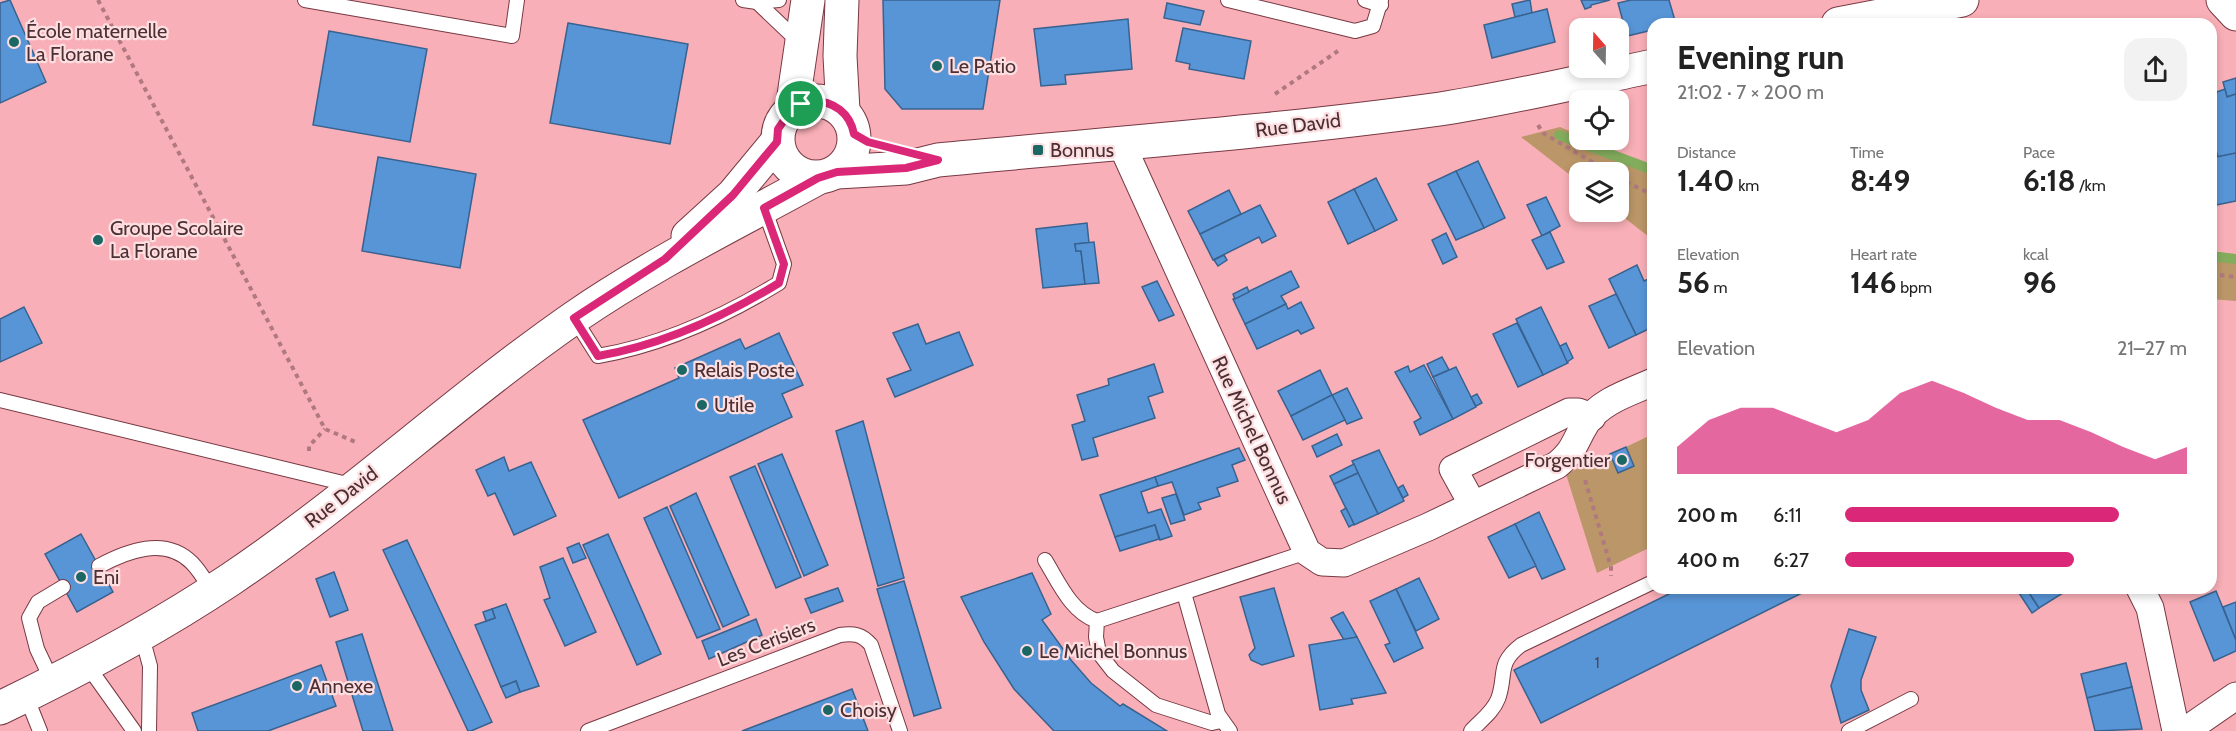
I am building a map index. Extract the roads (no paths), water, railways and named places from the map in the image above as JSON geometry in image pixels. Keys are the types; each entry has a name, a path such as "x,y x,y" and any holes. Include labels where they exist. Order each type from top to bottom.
{"main road":[{"path":"1869,18 1962,0"},
{"path":"2223,0 2236,14"},
{"path":"820,2 822,48 849,123 851,156 828,175 795,172 786,164 777,142 778,129 792,109 822,48"},
{"name":"Rue David","path":"26,696 87,665 212,591 356,486 574,318 665,259 828,175 906,168 938,160 1259,130 1439,109 1519,96 1647,67"},
{"path":"792,109 812,101 823,101 849,123"},
{"name":"Rue David","path":"849,123 868,142 938,160"},
{"name":"Rue David","path":"665,259 733,195 777,142"}],"street":[{"name":"Rue Michel Bonnus","path":"1121,144 1307,552"},
{"path":"1307,552 1322,562 1344,563 1557,465 1573,452 1587,421 1609,402 1647,385"},
{"path":"1473,505 1454,469 1569,412 1578,412 1592,417"},
{"path":"2143,594 2150,608 2176,731"},
{"path":"2185,731 2236,696"}],"lane":[{"path":"305,0 512,36 517,0"},
{"path":"750,1 779,0"},
{"path":"1228,0 1355,30 1373,26 1381,2 1365,0"},
{"path":"750,1 792,33 822,48"},
{"path":"574,318 598,356 667,338 747,303 779,283 784,264 764,208"},
{"path":"0,400 356,486"},
{"path":"99,566 124,553 144,548 167,550 191,562 212,591"},
{"path":"1045,560 1072,603 1086,617 1097,621 1307,552"},
{"path":"1471,731 1492,709 1498,698 1503,665 1508,654 1521,645 1647,585"},
{"path":"40,731 26,696 37,649 29,618 38,602 63,587"},
{"path":"1097,621 1096,637 1099,653 1113,671 1156,705 1226,726 1184,593"},
{"path":"141,633 150,666 148,731"},
{"name":"Les Cerisiers","path":"588,731 840,635 853,633 864,638 871,645 900,731"},
{"path":"87,665 134,731"},
{"path":"1849,731 1911,699"}],"waterway":[{"path":"1559,135 1647,168"},
{"path":"2217,257 2236,259"}],"place":[{"name":"École maternelle La Florane","path":"14,42"},
{"name":"Le Patio","path":"937,66"},
{"name":"Bonnus","path":"1038,150"},
{"name":"Groupe Scolaire La Florane","path":"98,240"},
{"name":"Relais Poste","path":"682,370"},
{"name":"Utile","path":"702,405"},
{"name":"Forgentier","path":"1622,460"},
{"name":"Eni","path":"81,577"},
{"name":"Le Michel Bonnus","path":"1027,651"},
{"name":"Annexe","path":"297,686"},
{"name":"Choisy","path":"828,710"}]}
